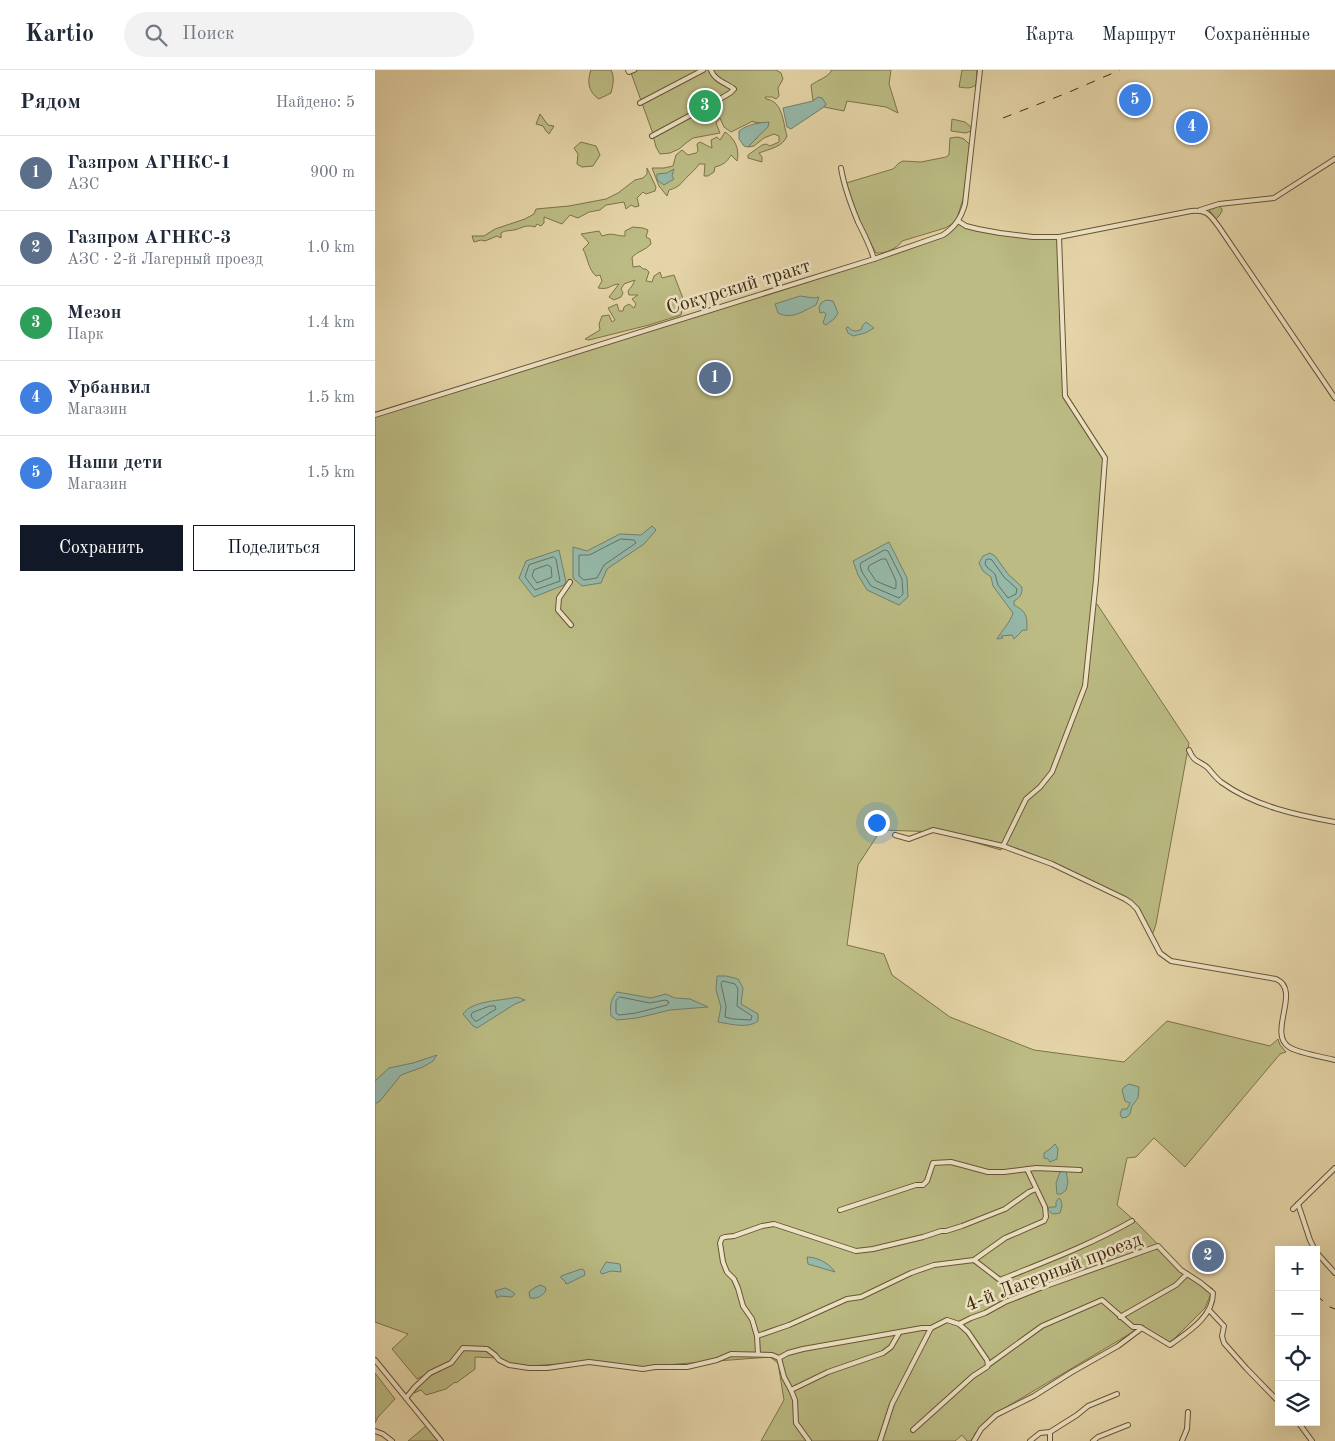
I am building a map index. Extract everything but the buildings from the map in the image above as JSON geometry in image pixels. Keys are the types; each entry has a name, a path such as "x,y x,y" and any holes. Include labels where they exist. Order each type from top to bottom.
{"street":[{"path":"628,71 634,70"},
{"path":"640,103 703,70"},
{"path":"652,136 713,103 734,89 712,74 711,70"},
{"path":"980,70 968,186 963,213 958,221 966,226 1033,237 1059,237 1200,210 1219,204 1274,198 1335,159"},
{"path":"841,168 843,181 852,207 871,246 874,259"},
{"path":"1200,210 1207,213 1219,227 1335,398"},
{"name":"Сокурский тракт","path":"375,416 934,239 949,230 958,221"},
{"path":"1003,846 1026,799 1040,787 1052,772 1085,686 1096,580 1105,458 1065,396 1059,237"},
{"path":"569,582 559,598 558,610 571,625"},
{"path":"1189,750 1194,760 1206,767 1219,781 1236,792 1287,812 1335,822"},
{"path":"895,835 909,838 933,830 1003,846 1052,864 1131,903 1142,918 1160,953 1171,961 1282,982 1287,994 1282,1028 1285,1043 1296,1050 1335,1060"},
{"path":"840,1210 916,1185 923,1185 927,1181 933,1163 951,1162 988,1172 1036,1168 1080,1170"},
{"path":"1293,1209 1335,1168"},
{"path":"757,1336 789,1325 847,1298 861,1297 911,1273 934,1265 974,1260 1005,1238 1044,1222 1047,1217 1045,1207 1027,1170"},
{"path":"758,1354 757,1336 752,1319 743,1306 734,1279 727,1272 723,1262 720,1243 725,1236 735,1236 762,1226 774,1224 856,1251 873,1249 962,1226 1005,1209 1036,1189"},
{"path":"1298,1204 1313,1246"},
{"path":"974,1260 1000,1280 1056,1258 1109,1234 1132,1221"},
{"name":"4-й Лагерный проезд","path":"779,1358 803,1349 931,1328 947,1320 959,1324 1035,1290 1158,1246 1187,1274"},
{"path":"1320,1256 1335,1273"},
{"path":"913,1430 973,1376 1042,1326 1102,1300 1133,1328 1140,1327 1170,1345 1193,1328 1210,1311 1213,1294 1187,1274 1172,1287 1121,1317"},
{"path":"1210,1311 1224,1326 1222,1336 1224,1343 1275,1398"},
{"path":"959,1324 968,1332 987,1360 987,1366"},
{"path":"880,1441 892,1404 931,1328"},
{"path":"974,1441 981,1429 996,1415 1034,1396 1071,1372 1118,1346 1142,1328"},
{"path":"791,1390 828,1372 883,1353 891,1347 899,1333"},
{"path":"406,1398 431,1373 451,1363 463,1348 487,1349 499,1360 509,1365 529,1368 547,1368 589,1362 643,1369 655,1366 687,1367 717,1360 731,1354 772,1355 779,1358 784,1378 795,1400 796,1423 809,1441"},
{"path":"375,1360 441,1441"},
{"path":"1030,1441 1040,1433 1050,1432 1077,1416 1088,1406 1117,1394"},
{"path":"1182,1441 1187,1429 1188,1412"},
{"path":"1093,1441 1098,1437 1128,1425"},
{"path":"1301,1426 1312,1441"},
{"path":"375,1431 392,1441"},
{"path":"1050,1432 1050,1441"}],"green space":[{"path":"591,70 611,70 613,84 611,93 599,99 595,96 589,82"},
{"path":"630,70 776,70 781,73 783,79 778,88 779,96 776,99 765,97 779,108 787,136 779,145 759,153 762,157 762,162 748,158 748,155 762,145 770,146 779,142 779,136 774,134 764,138 754,146 748,147 757,138 763,123 753,121 731,132 724,127 720,118 716,123 720,133 693,138 679,149 670,153 660,154"},
{"path":"831,70 891,70 889,84 898,113 886,107 847,101 844,111 824,107 826,104 818,98 813,101 811,85 827,76"},
{"path":"962,70 977,70 976,85 970,88 959,87"},
{"path":"540,114 548,125 554,126 549,134 543,126 536,124"},
{"path":"952,119 965,122 971,127 971,131 966,133 951,131"},
{"path":"725,132 736,145 737,161 731,155 725,163 715,167 714,172 708,176 704,176 705,164 699,164 676,188 669,190 667,196 659,186 652,168 673,166 676,155 682,150 688,155 696,153 698,151 697,144 700,142 712,148 711,140 717,137 720,140"},
{"path":"958,137 964,139 970,145 963,199 957,218 945,228 902,241 891,250 876,253 858,219 846,183 893,169 903,161 921,162 946,157 949,155 950,138"},
{"path":"581,142 596,146 600,155 593,166 582,167 577,164 578,154 574,148"},
{"path":"647,168 656,187 655,191 646,194 643,192 637,198 639,206 631,205 626,209 624,202 606,205 600,210 589,212 578,218 570,215 562,224 544,217 544,223 541,226 537,224 535,227 529,226 506,231 501,233 501,238 497,236 485,241 474,242 472,236 484,236 495,229 525,219 534,214 536,209 569,206 606,199 618,193 635,180 643,178 647,174"},
{"path":"1219,206 1222,211 1216,219 1209,210"},
{"path":"958,221 981,230 1059,237 1065,396 1105,458 1094,604 1097,604 1189,743 1156,924 1151,935 1131,903 1052,864 1003,846 1001,850 938,832 881,830 858,865 847,945 884,954 892,975 950,1017 1034,1050 1124,1062 1167,1021 1270,1046 1278,1039 1286,1052 1280,1054 1185,1167 1154,1138 1136,1157 1127,1158 1117,1205 1181,1268 1213,1289 1205,1308 1167,1346 1143,1326 993,1415 976,1432 971,1441 967,1441 962,1435 955,1441 761,1441 784,1400 778,1363 770,1357 638,1367 587,1362 516,1367 497,1358 475,1357 475,1369 446,1389 426,1395 421,1390 414,1393 417,1387 426,1379 453,1364 457,1353 448,1363 417,1379 392,1349 408,1334 375,1322 375,415 874,259 943,235"},
{"path":"633,227 648,230 646,237 650,239 651,244 632,257 633,267 640,266 649,272 646,281 652,282 654,276 660,272 662,278 674,275 684,301 681,315 589,340 585,339 600,330 599,324 602,316 609,315 612,322 615,320 608,308 617,304 619,311 623,311 624,307 629,304 634,308 636,304 632,299 638,295 629,295 628,291 635,280 624,284 621,289 623,293 621,297 614,300 609,297 619,284 598,288 602,281 600,275 596,276 590,267 583,249 589,243 581,234 599,231 602,236 612,234 625,236 625,231"},
{"path":"375,1373 395,1399 378,1417 375,1423"},
{"path":"426,1426 439,1441 408,1441"}],"water":[{"path":"818,97 822,98 826,104 824,107 791,129 787,127 783,108 813,101"},
{"path":"769,122 768,127 748,147 744,146 739,139 739,131 750,125"},
{"path":"674,169 672,176 674,179 664,185 657,180 657,174 667,173"},
{"path":"800,296 819,297 816,305 797,314 788,316 778,313 775,304"},
{"path":"826,300 833,301 838,313 826,325 823,323 826,314 824,312 820,313 819,308 821,303"},
{"path":"866,322 874,328 853,336 848,333 846,328 858,331 862,329"},
{"path":"652,526 656,530 644,544 607,569 601,583 582,586 573,578 573,547 587,551 620,534 641,535"},
{"path":"889,542 907,578 908,597 899,605 867,590 858,575 853,561"},
{"path":"559,550 566,582 564,585 534,597 519,578 526,561"},
{"path":"990,553 995,556 1008,574 1022,587 1021,595 1014,601 1014,605 1022,610 1025,615 1027,630 1023,630 1014,639 1012,635 1001,636 1003,638 997,639 1013,613 993,586 991,577 983,571 979,563 983,556"},
{"path":"717,976 738,979 743,988 741,1004 758,1014 758,1021 749,1025 718,1022 721,1007 716,990"},
{"path":"617,992 651,998 666,994 675,998 690,999 708,1007 670,1010 637,1018 617,1020 611,1016 611,1009 612,1000"},
{"path":"517,997 525,1000 515,1004 477,1028 463,1014 473,1006"},
{"path":"437,1055 433,1061 423,1067 401,1075 380,1101 375,1104 375,1081 389,1068"},
{"path":"1129,1084 1139,1087 1138,1098 1132,1106 1130,1114 1122,1118 1120,1114 1122,1109 1127,1109 1130,1103 1125,1101 1122,1090"},
{"path":"1055,1144 1058,1149 1057,1159 1050,1162 1044,1158 1044,1153"},
{"path":"1066,1171 1068,1182 1066,1190 1061,1194 1057,1194 1056,1183 1060,1172"},
{"path":"1059,1198 1062,1206 1060,1213 1052,1213 1048,1210 1049,1207 1056,1207 1056,1202"},
{"path":"807,1257 823,1261 835,1272 808,1264"},
{"path":"606,1262 620,1264 621,1272 611,1271 602,1274 600,1272"},
{"path":"581,1269 584,1270 585,1275 569,1283 566,1284 561,1278 561,1276"},
{"path":"540,1285 545,1287 545,1292 537,1297 530,1298 529,1292"},
{"path":"505,1288 515,1294 512,1297 500,1296 497,1298 495,1291"}],"railway":[{"path":"1003,118 1120,70"},
{"path":"1320,1298 1335,1309"}],"place":[{"name":"Наши дети","path":"1135,100"},
{"name":"Мезон","path":"705,106"},
{"name":"Урбанвил","path":"1192,127"},
{"name":"Газпром АГНКС-1","path":"715,378"},
{"name":"Газпром АГНКС-3","path":"1208,1256"}]}
